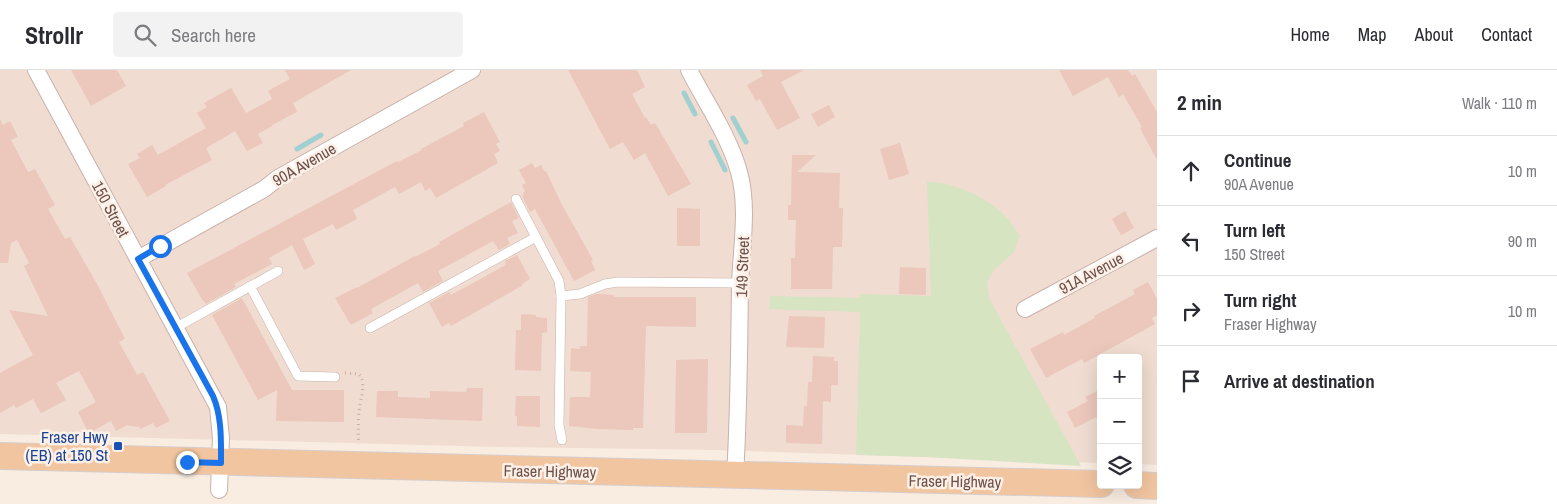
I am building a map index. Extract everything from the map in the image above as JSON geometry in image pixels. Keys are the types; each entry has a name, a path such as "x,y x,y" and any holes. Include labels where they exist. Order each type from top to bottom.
{"main road":[{"name":"Fraser Highway","path":"0,456 1097,484"}],"street":[{"name":"150 Street","path":"36,70 218,407 221,438 219,490"},
{"name":"90A Avenue","path":"138,259 264,189 286,173 472,70"},
{"name":"149 Street","path":"689,70 728,144 740,176 743,200 744,218 740,283 735,476"},
{"name":"91A Avenue","path":"1025,309 1157,238"}],"lane":[{"path":"516,199 559,281 561,296 559,425 562,440"},
{"path":"370,328 536,237"},
{"path":"175,328 278,271"},
{"path":"561,296 580,294 605,284 618,282 740,283"},
{"path":"250,286 298,376 335,377"}],"path":[{"path":"335,377 345,373 359,374 362,378 358,428 359,448"}],"shaded area":[{"path":"0,70 1157,70 1157,465 1142,464 1142,354 1097,354 1097,463 719,450 499,447 0,434"}],"green space":[{"path":"927,182 938,182 960,188 982,198 1009,220 1020,236 1014,252 992,272 987,284 989,298 1081,466 856,455 860,312 769,309 770,296 860,298 860,294 931,296"}],"building":[{"path":"71,70 117,70 126,86 91,106"},
{"path":"285,70 351,70 293,103 297,112 258,134 263,143 247,151 235,131 206,148 212,160 165,185 147,197 128,164 140,158 137,154 152,145 158,155 206,128 197,113 207,107 204,103 231,88 246,113 272,99 268,91 290,79"},
{"path":"568,70 637,70 645,87 632,94 645,118 651,125 655,123 691,184 668,196 645,153 634,160 623,142 610,149"},
{"path":"760,70 804,70 781,82 800,118 777,130 760,99 756,101 747,85 763,76"},
{"path":"1059,70 1128,70 1132,76 1135,74 1157,112 1157,160 1140,128 1142,127 1123,94 1119,97 1108,77 1073,96"},
{"path":"829,105 835,117 818,127 811,114"},
{"path":"484,112 500,142 496,144 500,151 494,154 498,163 436,198 430,188 425,191 421,182 399,194 395,187 353,210 357,219 336,230 333,224 303,239 315,264 304,270 292,245 269,258 272,264 234,284 236,287 206,304 203,301 187,273 397,161 422,150 464,126 463,123"},
{"path":"0,119 3,125 10,121 18,137 11,140 28,172 35,169 55,205 48,209 65,239 70,237 125,339 119,342 137,375 143,372 170,421 156,428 153,423 140,429 139,426 127,425 116,431 111,421 89,433 78,412 96,402 79,371 56,383 66,400 41,413 33,399 16,408 14,405 0,413 0,373 33,355 9,310 48,316 24,266 29,263 17,240 11,243 8,263 0,263"},
{"path":"900,143 909,174 889,180 880,149"},
{"path":"792,155 816,155 797,172 840,173 839,208 843,208 842,247 833,247 832,289 791,289 791,258 795,258 796,220 788,220 788,205 791,205"},
{"path":"532,163 535,168 541,165 546,171 561,203 593,260 591,261 595,270 574,281 535,209 530,212 522,196 525,191 522,185 526,183 519,170"},
{"path":"511,202 519,218 512,221 518,233 507,238 510,244 499,250 493,241 438,271 443,281 423,292 418,283 371,309 373,313 351,325 335,298 440,244 439,242"},
{"path":"677,208 700,209 700,246 677,246"},
{"path":"1125,211 1134,228 1121,235 1112,219"},
{"path":"517,255 530,279 523,285 451,326 449,323 442,327 429,303 449,292 451,295 504,266 506,264 505,261"},
{"path":"900,267 926,268 926,295 899,294"},
{"path":"1148,282 1157,299 1157,315 1152,318 1155,324 1100,354 1097,354 1097,356 1084,363 1082,359 1046,378 1030,349 1063,332 1064,335 1095,318 1094,316 1135,294 1133,290"},
{"path":"596,294 614,295 614,297 696,297 696,327 646,326 643,428 633,428 633,430 569,426 570,397 590,397 591,372 570,371 571,348 580,349 580,346 587,346 588,297"},
{"path":"242,298 292,390 344,390 344,422 276,421 277,390 258,400 212,315"},
{"path":"521,314 547,318 547,332 542,333 541,371 515,370 516,330 521,330"},
{"path":"789,316 825,317 824,348 786,347"},
{"path":"813,356 834,357 834,361 838,361 838,385 831,385 831,402 823,401 822,444 786,443 786,425 803,426 804,406 807,406 808,382 812,382"},
{"path":"708,359 707,433 675,433 676,360"},
{"path":"467,388 483,388 482,421 376,417 377,391 398,391 398,397 430,398 430,391 466,392"},
{"path":"1097,391 1097,419 1096,417 1075,428 1067,412 1088,401 1085,397"},
{"path":"516,396 540,396 540,427 517,426 517,416 515,416"}],"waterway":[{"path":"684,93 695,114"},
{"path":"733,118 746,142"},
{"path":"297,149 321,135"},
{"path":"711,142 725,170"}],"place":[{"name":"Fraser Hwy (EB) at 150 St","path":"118,446"}],"route":[{"path":"160,246 138,259 213,396 220,417 221,463 187,462"}]}
